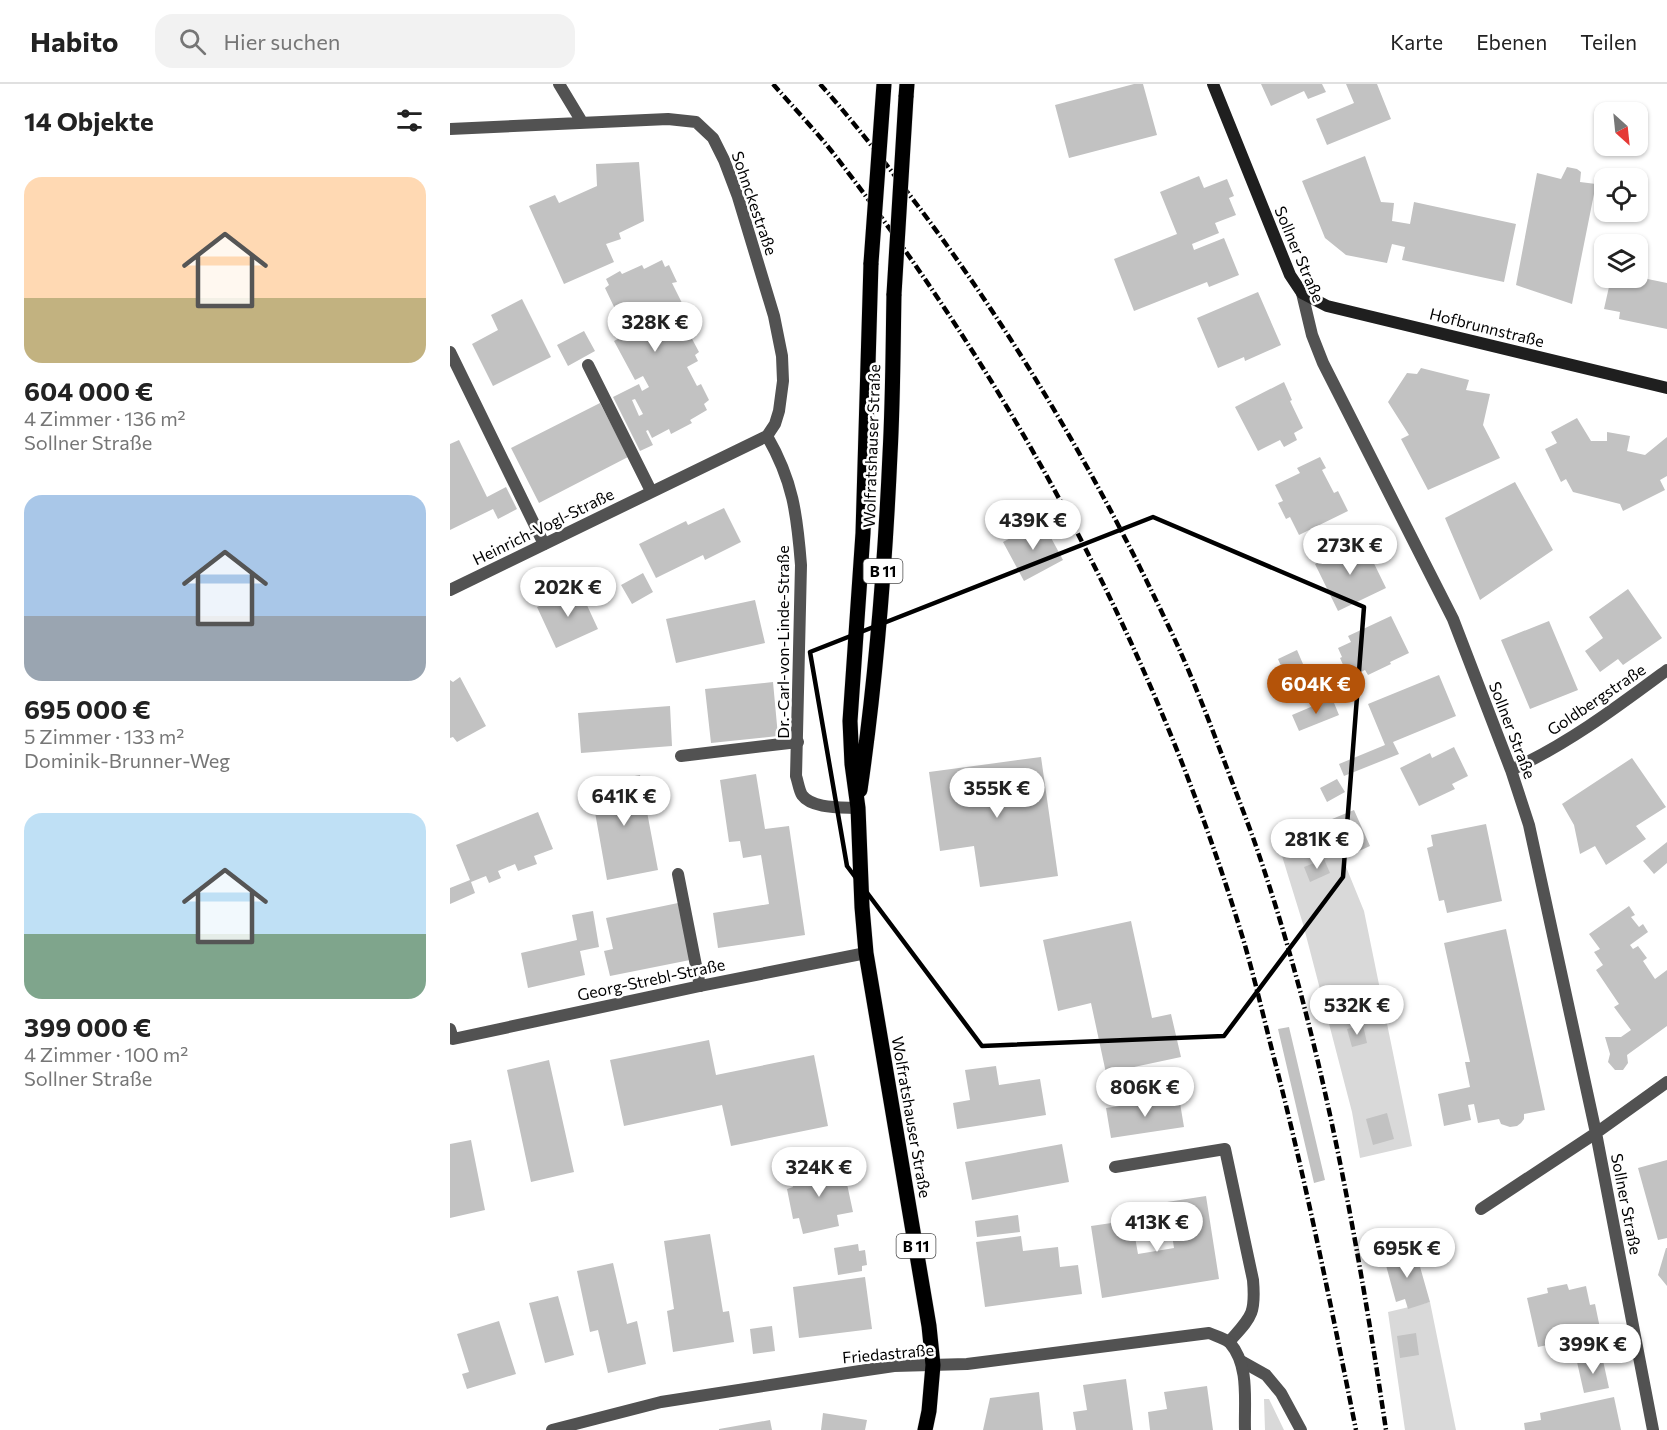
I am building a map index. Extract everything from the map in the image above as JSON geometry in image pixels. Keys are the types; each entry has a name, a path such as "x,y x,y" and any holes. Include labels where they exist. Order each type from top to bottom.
{"main road":[{"name":"Wolfratshauser Straße","path":"884,84 871,263 863,533 850,721 852,764 858,808 866,952 928,1317 933,1365 925,1430"},
{"name":"Wolfratshauser Straße","path":"858,808 881,603 891,452 894,294 906,90"}],"street":[{"path":"559,84 582,122"},
{"name":"Sollner Straße","path":"1213,84 1290,275 1302,293 1312,335 1323,363 1453,619 1511,770 1529,825 1596,1133 1653,1430"},
{"name":"Sohnckestraße","path":"450,129 668,119 696,122 713,138 738,197 774,316 782,356 783,381 779,411 775,424 767,436"},
{"name":"Hofbrunnstraße","path":"1302,293 1327,306 1667,388"},
{"path":"450,352 544,544"},
{"path":"588,365 651,491"},
{"name":"Heinrich-Vogl-Straße","path":"450,590 767,436"},
{"name":"Dr.-Carl-von-Linde-Straße","path":"767,436 777,453 793,495 800,546 796,776 800,793 806,800 825,807 858,808"},
{"name":"Goldbergstraße","path":"1511,770 1536,759 1599,720 1667,670"},
{"path":"681,756 798,742"},
{"path":"678,874 700,986"},
{"name":"Georg-Strebl-Straße","path":"450,1029 453,1039 866,952"},
{"path":"1481,1209 1596,1133 1667,1082"},
{"path":"1115,1167 1225,1149 1255,1299 1251,1317 1229,1342 1241,1361 1245,1430"},
{"name":"Friedastraße","path":"552,1430 661,1402 894,1366 967,1364 1209,1333 1229,1342"},
{"path":"1241,1361 1266,1374 1281,1393 1301,1430"}],"highlighted area":[{"path":"1153,517 1364,607 1343,877 1224,1036 982,1046 847,866 810,652"}],"shaded area":[{"path":"1340,852 1364,911 1412,1146 1360,1158 1352,1112 1303,924 1282,856"},
{"path":"1430,1302 1456,1430 1405,1430 1388,1312"},
{"path":"1264,1399 1269,1399 1284,1430 1265,1430"}],"building":[{"path":"1134,84 1143,84 1157,135 1069,158 1055,105"},
{"path":"1261,84 1322,84 1326,92 1308,99 1304,91 1271,106"},
{"path":"1346,84 1377,84 1391,119 1327,145 1316,119 1354,103"},
{"path":"1365,156 1381,202 1394,203 1392,221 1410,224 1414,202 1516,224 1504,282 1402,260 1405,247 1392,244 1387,263 1346,255 1325,238 1302,181"},
{"path":"639,162 644,221 619,233 621,239 606,244 614,262 564,284 529,206 555,195 559,203 597,186 596,164"},
{"path":"1567,167 1581,172 1580,182 1594,184 1594,194 1572,304 1516,285 1537,173 1561,179"},
{"path":"1199,176 1204,188 1227,179 1234,196 1229,198 1236,215 1215,223 1219,233 1192,244 1194,250 1224,238 1239,275 1209,287 1207,282 1134,311 1114,259 1177,234 1160,192"},
{"path":"662,260 665,267 669,265 677,282 672,283 686,311 680,313 689,330 685,332 687,336 690,335 699,352 695,355 698,361 687,367 697,386 701,384 709,400 704,404 707,410 690,420 692,423 671,434 669,429 652,438 648,430 646,431 653,445 640,451 613,397 639,384 642,391 649,387 643,376 635,380 614,341 627,334 605,288 609,285 606,279 620,271 622,274 642,265 644,269","holes":["635,399 643,414 639,416 632,400"]},
{"path":"1648,279 1667,283 1667,329 1619,319 1620,312 1604,309 1609,288 1648,288"},
{"path":"1258,292 1281,345 1245,361 1244,357 1218,368 1197,318"},
{"path":"522,299 551,357 493,386 472,344 498,330 491,315"},
{"path":"584,331 595,351 568,366 557,345"},
{"path":"1421,368 1469,380 1466,390 1490,394 1483,425 1500,458 1428,490 1401,439 1409,435 1388,402 1407,373 1417,374"},
{"path":"1284,382 1303,428 1294,433 1297,440 1284,447 1280,440 1258,451 1235,407"},
{"path":"600,403 628,457 539,503 511,448"},
{"path":"1577,418 1591,441 1607,441 1607,432 1630,436 1627,451 1645,455 1667,437 1667,476 1660,480 1665,490 1623,511 1620,504 1573,492 1566,479 1561,482 1545,449 1557,443 1551,432"},
{"path":"459,440 487,497 506,487 517,509 498,519 493,509 450,530 450,444"},
{"path":"1320,457 1326,468 1322,470 1334,493 1338,491 1348,511 1299,535 1290,517 1286,519 1278,503 1283,501 1275,485 1300,473 1297,468"},
{"path":"1515,482 1553,550 1480,600 1445,518"},
{"path":"724,508 741,542 705,560 703,555 656,578 639,544 686,521 688,525"},
{"path":"1042,521 1063,560 1024,581 1003,542"},
{"path":"1363,541 1386,588 1338,611 1315,564"},
{"path":"643,573 653,592 632,604 621,585"},
{"path":"579,588 598,629 556,648 537,607"},
{"path":"1628,589 1662,638 1623,665 1618,659 1600,672 1585,651 1603,638 1589,617"},
{"path":"755,600 765,643 676,663 666,619"},
{"path":"1391,616 1409,653 1368,675 1365,670 1349,678 1338,648 1351,642 1348,636"},
{"path":"1549,621 1578,690 1530,709 1501,640"},
{"path":"1297,650 1303,664 1284,673 1278,659"},
{"path":"1439,675 1456,716 1393,742 1399,754 1344,776 1339,764 1385,745 1368,704"},
{"path":"460,677 486,726 457,742 453,737 450,738 450,680 453,682"},
{"path":"773,682 778,736 711,743 705,689"},
{"path":"1332,698 1339,715 1299,731 1292,715"},
{"path":"670,706 672,746 581,753 578,713"},
{"path":"1454,747 1468,776 1452,784 1455,789 1419,806 1400,768 1430,753 1432,758"},
{"path":"1041,757 1058,876 980,887 974,846 940,851 929,772"},
{"path":"1632,758 1666,807 1636,826 1646,839 1606,865 1595,846 1580,854 1574,825 1562,804"},
{"path":"756,774 765,829 789,826 805,935 718,948 713,913 769,904 761,855 743,858 740,841 729,842 720,780"},
{"path":"640,775 658,870 607,880 590,784"},
{"path":"1337,779 1345,792 1327,802 1320,788"},
{"path":"1354,810 1370,846 1348,856 1332,819"},
{"path":"538,812 553,849 534,856 537,864 518,871 515,864 498,871 501,878 489,883 486,876 471,882 475,893 450,904 450,888 470,880 456,845"},
{"path":"1486,824 1502,901 1447,913 1444,900 1439,901 1427,848 1433,846 1431,835"},
{"path":"1667,842 1667,863 1654,874 1643,861"},
{"path":"1324,859 1330,873 1310,882 1304,867"},
{"path":"678,903 690,960 610,976 604,951 613,949 606,918"},
{"path":"1629,906 1635,915 1631,917 1639,927 1643,924 1648,932 1630,945 1633,949 1638,946 1647,958 1643,961 1655,979 1667,970 1667,1026 1627,1055 1628,1063 1623,1070 1615,1070 1608,1062 1610,1054 1605,1037 1621,1037 1631,1030 1614,1007 1619,1004 1596,970 1603,965 1594,952 1600,949 1589,934"},
{"path":"593,911 599,947 580,951 585,975 528,988 521,953 577,940 572,915"},
{"path":"1131,921 1152,1018 1171,1014 1181,1057 1106,1073 1091,1003 1058,1011 1043,940"},
{"path":"1506,929 1545,1110 1524,1114 1521,1123 1510,1127 1501,1124 1499,1119 1478,1123 1474,1104 1468,1105 1471,1120 1444,1126 1438,1094 1470,1087 1465,1062 1470,1062 1444,943"},
{"path":"1363,1025 1367,1043 1352,1047 1347,1029"},
{"path":"1289,1027 1325,1180 1314,1183 1278,1029"},
{"path":"709,1040 716,1075 814,1055 828,1126 731,1146 722,1105 624,1126 610,1060"},
{"path":"549,1060 574,1172 531,1182 507,1070"},
{"path":"996,1066 999,1085 1040,1079 1046,1115 957,1129 953,1103 970,1100 965,1070"},
{"path":"1179,1097 1184,1127 1111,1138 1106,1108"},
{"path":"1387,1113 1394,1139 1373,1145 1366,1119"},
{"path":"471,1140 485,1210 450,1218 450,1144"},
{"path":"1062,1144 1069,1182 972,1200 965,1162"},
{"path":"1667,1160 1667,1238 1658,1240 1638,1168"},
{"path":"826,1165 828,1174 844,1170 853,1212 837,1215 839,1226 803,1234 799,1218 793,1219 787,1189 793,1187 789,1173"},
{"path":"1206,1196 1219,1279 1102,1298 1091,1226 1132,1220 1138,1254 1174,1248 1167,1202"},
{"path":"1018,1215 1020,1232 977,1237 975,1221"},
{"path":"710,1234 723,1312 729,1311 734,1342 673,1352 667,1311 674,1309 664,1241"},
{"path":"1021,1236 1023,1251 1058,1247 1060,1267 1078,1265 1082,1294 985,1307 976,1242"},
{"path":"858,1244 859,1251 865,1250 867,1265 862,1266 862,1271 838,1275 834,1248"},
{"path":"1667,1248 1667,1286 1658,1275"},
{"path":"1415,1249 1430,1302 1408,1309 1405,1299 1396,1302 1384,1258"},
{"path":"613,1263 627,1324 637,1321 646,1364 608,1373 598,1330 590,1332 577,1271"},
{"path":"865,1277 872,1329 799,1338 793,1287"},
{"path":"1567,1284 1569,1290 1586,1286 1590,1305 1595,1304 1601,1333 1579,1338 1580,1343 1567,1346 1566,1341 1538,1347 1527,1298 1548,1293 1547,1288"},
{"path":"558,1296 574,1355 545,1363 529,1303"},
{"path":"499,1321 516,1374 467,1389 462,1374 469,1372 457,1334"},
{"path":"772,1326 775,1351 753,1354 750,1329"},
{"path":"1416,1333 1419,1355 1400,1358 1397,1336"},
{"path":"1602,1356 1609,1388 1584,1393 1577,1362"},
{"path":"1126,1379 1133,1430 1076,1430 1073,1412 1087,1410 1083,1385"},
{"path":"1207,1386 1213,1430 1150,1430 1148,1412 1167,1409 1164,1392"},
{"path":"1039,1392 1043,1430 983,1430 990,1398"},
{"path":"1614,1397 1621,1430 1525,1430 1524,1423 1541,1420 1540,1413"},
{"path":"823,1413 867,1420 865,1430 821,1430"},
{"path":"770,1420 772,1430 719,1430 719,1429"}],"railway":[{"path":"773,84 837,158 903,248 966,340 1023,435 1076,531 1125,630 1169,731 1209,835 1252,971 1286,1104 1328,1290 1356,1430"},
{"path":"820,84 918,206 954,255 1021,356 1112,513 1192,679 1257,849 1300,991 1335,1136 1363,1284 1386,1430"}]}
